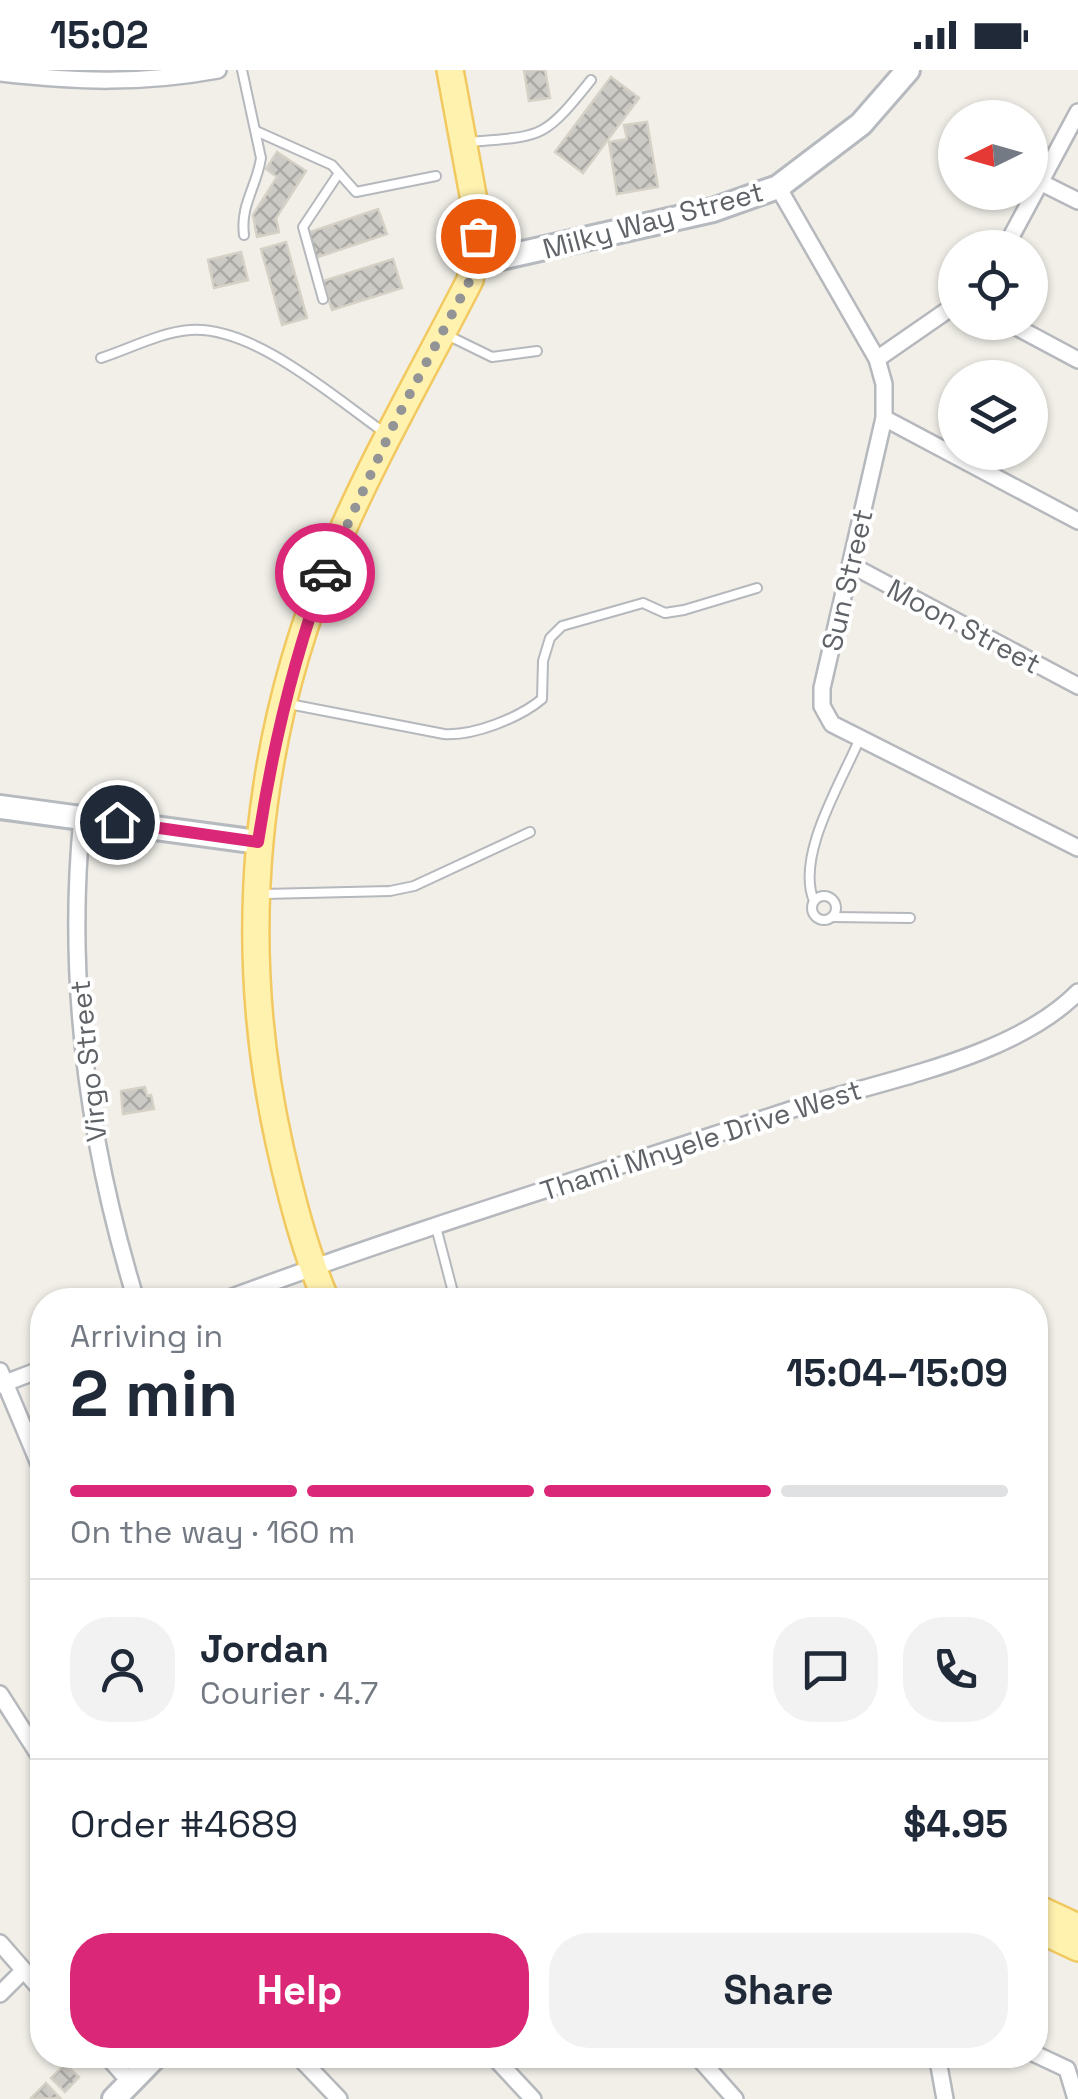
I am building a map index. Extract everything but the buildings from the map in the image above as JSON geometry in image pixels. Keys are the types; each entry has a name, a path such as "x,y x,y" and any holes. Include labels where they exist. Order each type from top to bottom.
{"main road":[{"path":"321,1288 292,1201 266,1086 256,993 254,894 258,842 301,638 334,551 470,280 474,264 477,217 450,70"},
{"path":"1048,1913 1078,1927"},
{"path":"1048,1934 1078,1948"}],"street":[{"path":"0,72 74,82 115,82 218,70"},
{"name":"Milky Way Street","path":"474,264 713,210 778,188 862,124 908,70"},
{"path":"1048,167 1078,112"},
{"path":"1048,186 1078,202"},
{"name":"Sun Street","path":"778,188 877,359 884,384 884,418 821,698 826,716 832,724 1078,848"},
{"path":"877,359 938,318"},
{"path":"1040,340 1078,360"},
{"path":"884,418 1078,521"},
{"name":"Moon Street","path":"851,565 1078,686"},
{"path":"0,808 258,842"},
{"name":"Virgo Street","path":"82,818 78,978 86,1085 103,1182 133,1288"},
{"name":"Thami Mnyele Drive West","path":"256,1288 818,1101 978,1052 1012,1039 1078,992"},
{"path":"30,1372 1,1380 30,1444"},
{"path":"0,1694 30,1741"},
{"path":"0,1943 30,1978"},
{"path":"0,1994 23,1971"},
{"path":"1048,2058 1067,2070 1076,2099"},
{"path":"112,2068 122,2091 144,2068"},
{"path":"309,2068 338,2099"},
{"path":"504,2068 533,2099"},
{"path":"708,2068 735,2099"},
{"path":"939,2068 945,2099"}],"lane":[{"path":"242,70 261,158 244,204 244,235"},
{"path":"463,142 542,132 558,122 591,80"},
{"path":"256,131 332,166 356,192 436,176"},
{"path":"323,299 303,228 339,173"},
{"path":"102,358 187,330 236,335 289,366 389,436"},
{"path":"443,333 492,357 537,351"},
{"path":"285,703 458,735 531,708 542,699 544,660 550,638 562,626 642,603 665,613 684,610 757,588"},
{"path":"860,738 812,850 808,878 813,912 821,920 910,918"},
{"path":"254,894 390,891 429,880 530,832"},
{"path":"814,901 824,896 830,898 836,907 832,918"},
{"path":"436,1226 452,1288"}],"way so far":[{"path":"325,573 395,422 470,280 478,236"}],"route":[{"path":"117,822 258,842 274,746 301,638 325,573"}]}
